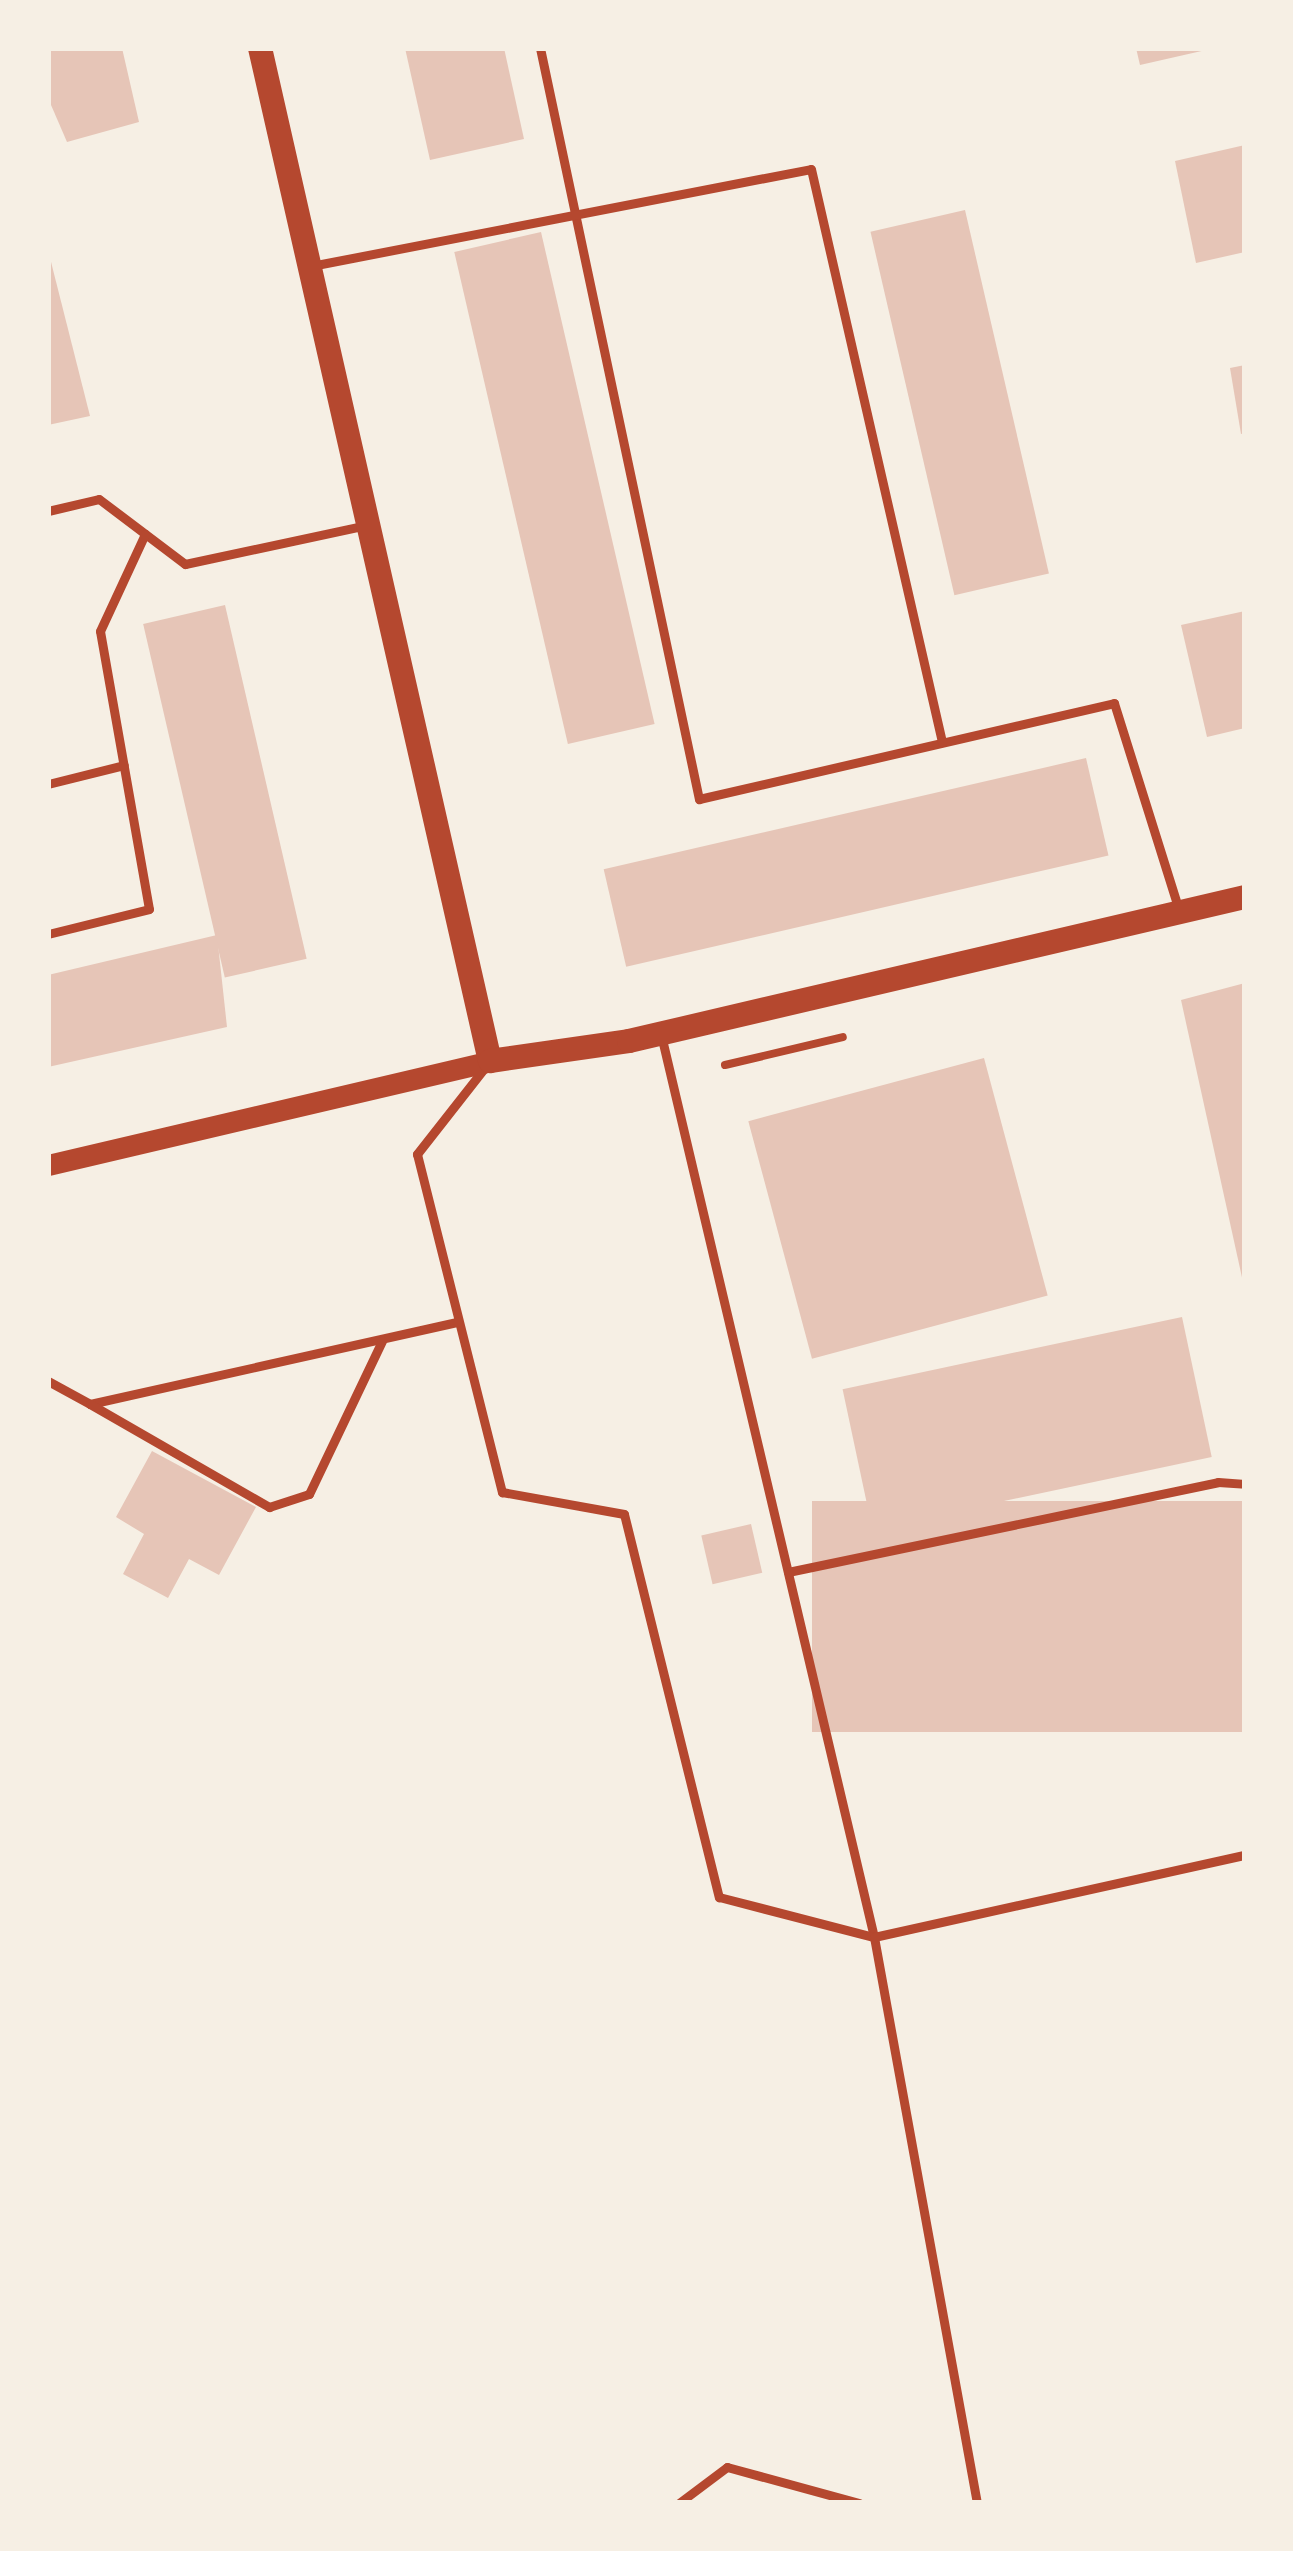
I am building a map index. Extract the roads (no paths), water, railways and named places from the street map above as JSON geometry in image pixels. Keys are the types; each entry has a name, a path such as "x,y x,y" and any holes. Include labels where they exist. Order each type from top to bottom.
{"main road":[{"path":"260,48 490,1061 661,1034 1245,897"}],"street":[{"path":"48,1165 490,1061"}],"lane":[{"path":"540,48 699,799 1114,703 1180,912"},
{"path":"310,266 574,211 812,169 942,742"},
{"path":"48,512 99,499 185,564 370,525"},
{"path":"48,934 149,909 100,632 145,534"},
{"path":"48,784 124,765"},
{"path":"661,1034 874,1937 977,2503"},
{"path":"490,1061 417,1154 502,1492 624,1514 718,1897 874,1937 1245,1855"},
{"path":"90,1404 458,1322"},
{"path":"48,1381 269,1507 309,1494 382,1342"},
{"path":"788,1572 1218,1482 1245,1484"},
{"path":"679,2503 728,2467 859,2503"}]}
